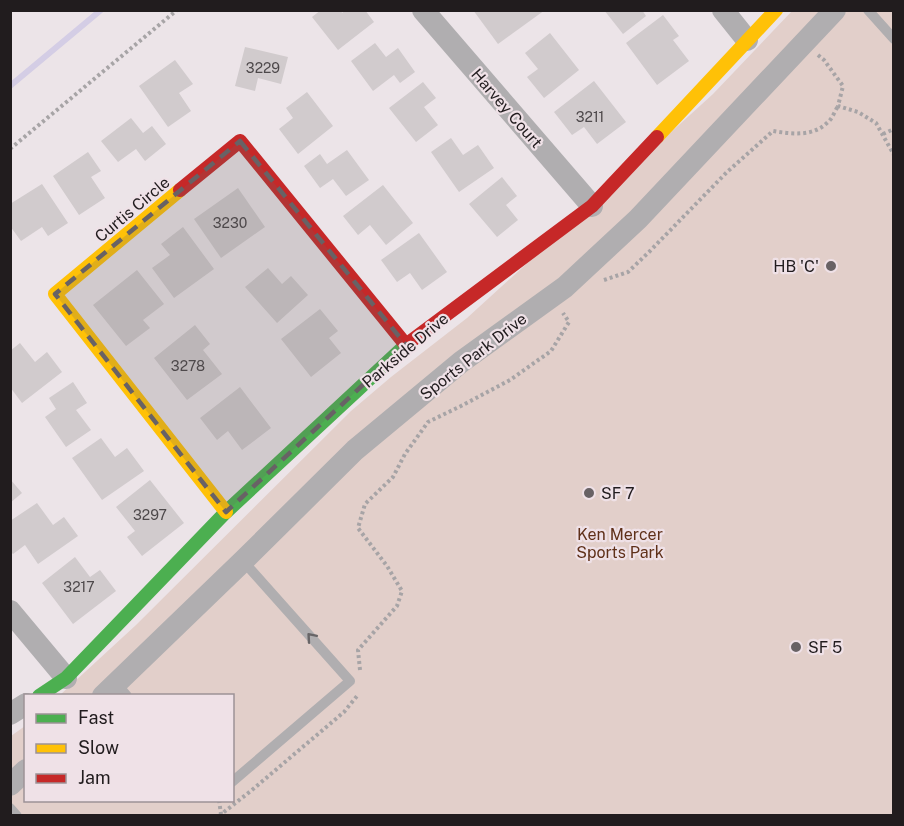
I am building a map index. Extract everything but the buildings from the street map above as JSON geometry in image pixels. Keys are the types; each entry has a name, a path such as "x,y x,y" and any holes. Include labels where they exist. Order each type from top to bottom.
{"street":[{"name":"Harvey Court","path":"423,10 592,206"},
{"path":"723,10 747,40"},
{"name":"Parkside Drive","path":"42,694 66,678 225,512 406,345 592,206 776,10"},
{"name":"Sports Park Drive","path":"115,691 355,450 461,362 565,286 638,219 835,10"},
{"name":"Curtis Circle","path":"225,512 55,294 240,141 406,345"},
{"path":"10,611 66,678"},
{"path":"10,714 24,705"},
{"path":"10,785 24,772"}],"lane":[{"path":"868,10 893,37"},
{"path":"234,780 350,681 243,561"},
{"path":"10,808 17,816"}],"path":[{"path":"10,149 177,10"},
{"path":"597,282 628,272 727,172 773,131 793,135 812,132 829,122 838,106 843,86 824,60 805,43"},
{"path":"838,106 858,112 876,123 894,155"},
{"path":"883,134 894,129"},
{"path":"361,680 358,650 397,606 402,591 387,566 358,528 365,504 393,477 405,453 428,422 510,380 551,351 569,322 560,308"},
{"path":"220,815 344,712 362,689"}],"highlighted area":[{"path":"240,141 406,345 226,512 55,294"}],"green space":[{"name":"Ken Mercer Sports Park","path":"792,11 893,11 893,815 11,816 11,736 24,727 24,802 234,802 234,694 61,694 136,625 351,411 467,318 713,94"}],"waterway":[{"path":"10,86 101,10"}],"traffic: fast":[{"path":"42,694 66,678 226,512 407,344"}],"traffic: slow":[{"path":"657,137 776,10"},
{"path":"180,190 55,294 226,512"}],"traffic: jam":[{"path":"407,344 592,206 657,137"},
{"path":"180,190 240,141 406,345"}],"place":[{"name":"HB 'C'","path":"831,266"},
{"name":"SF 7","path":"589,493"},
{"name":"SF 5","path":"796,647"}]}
